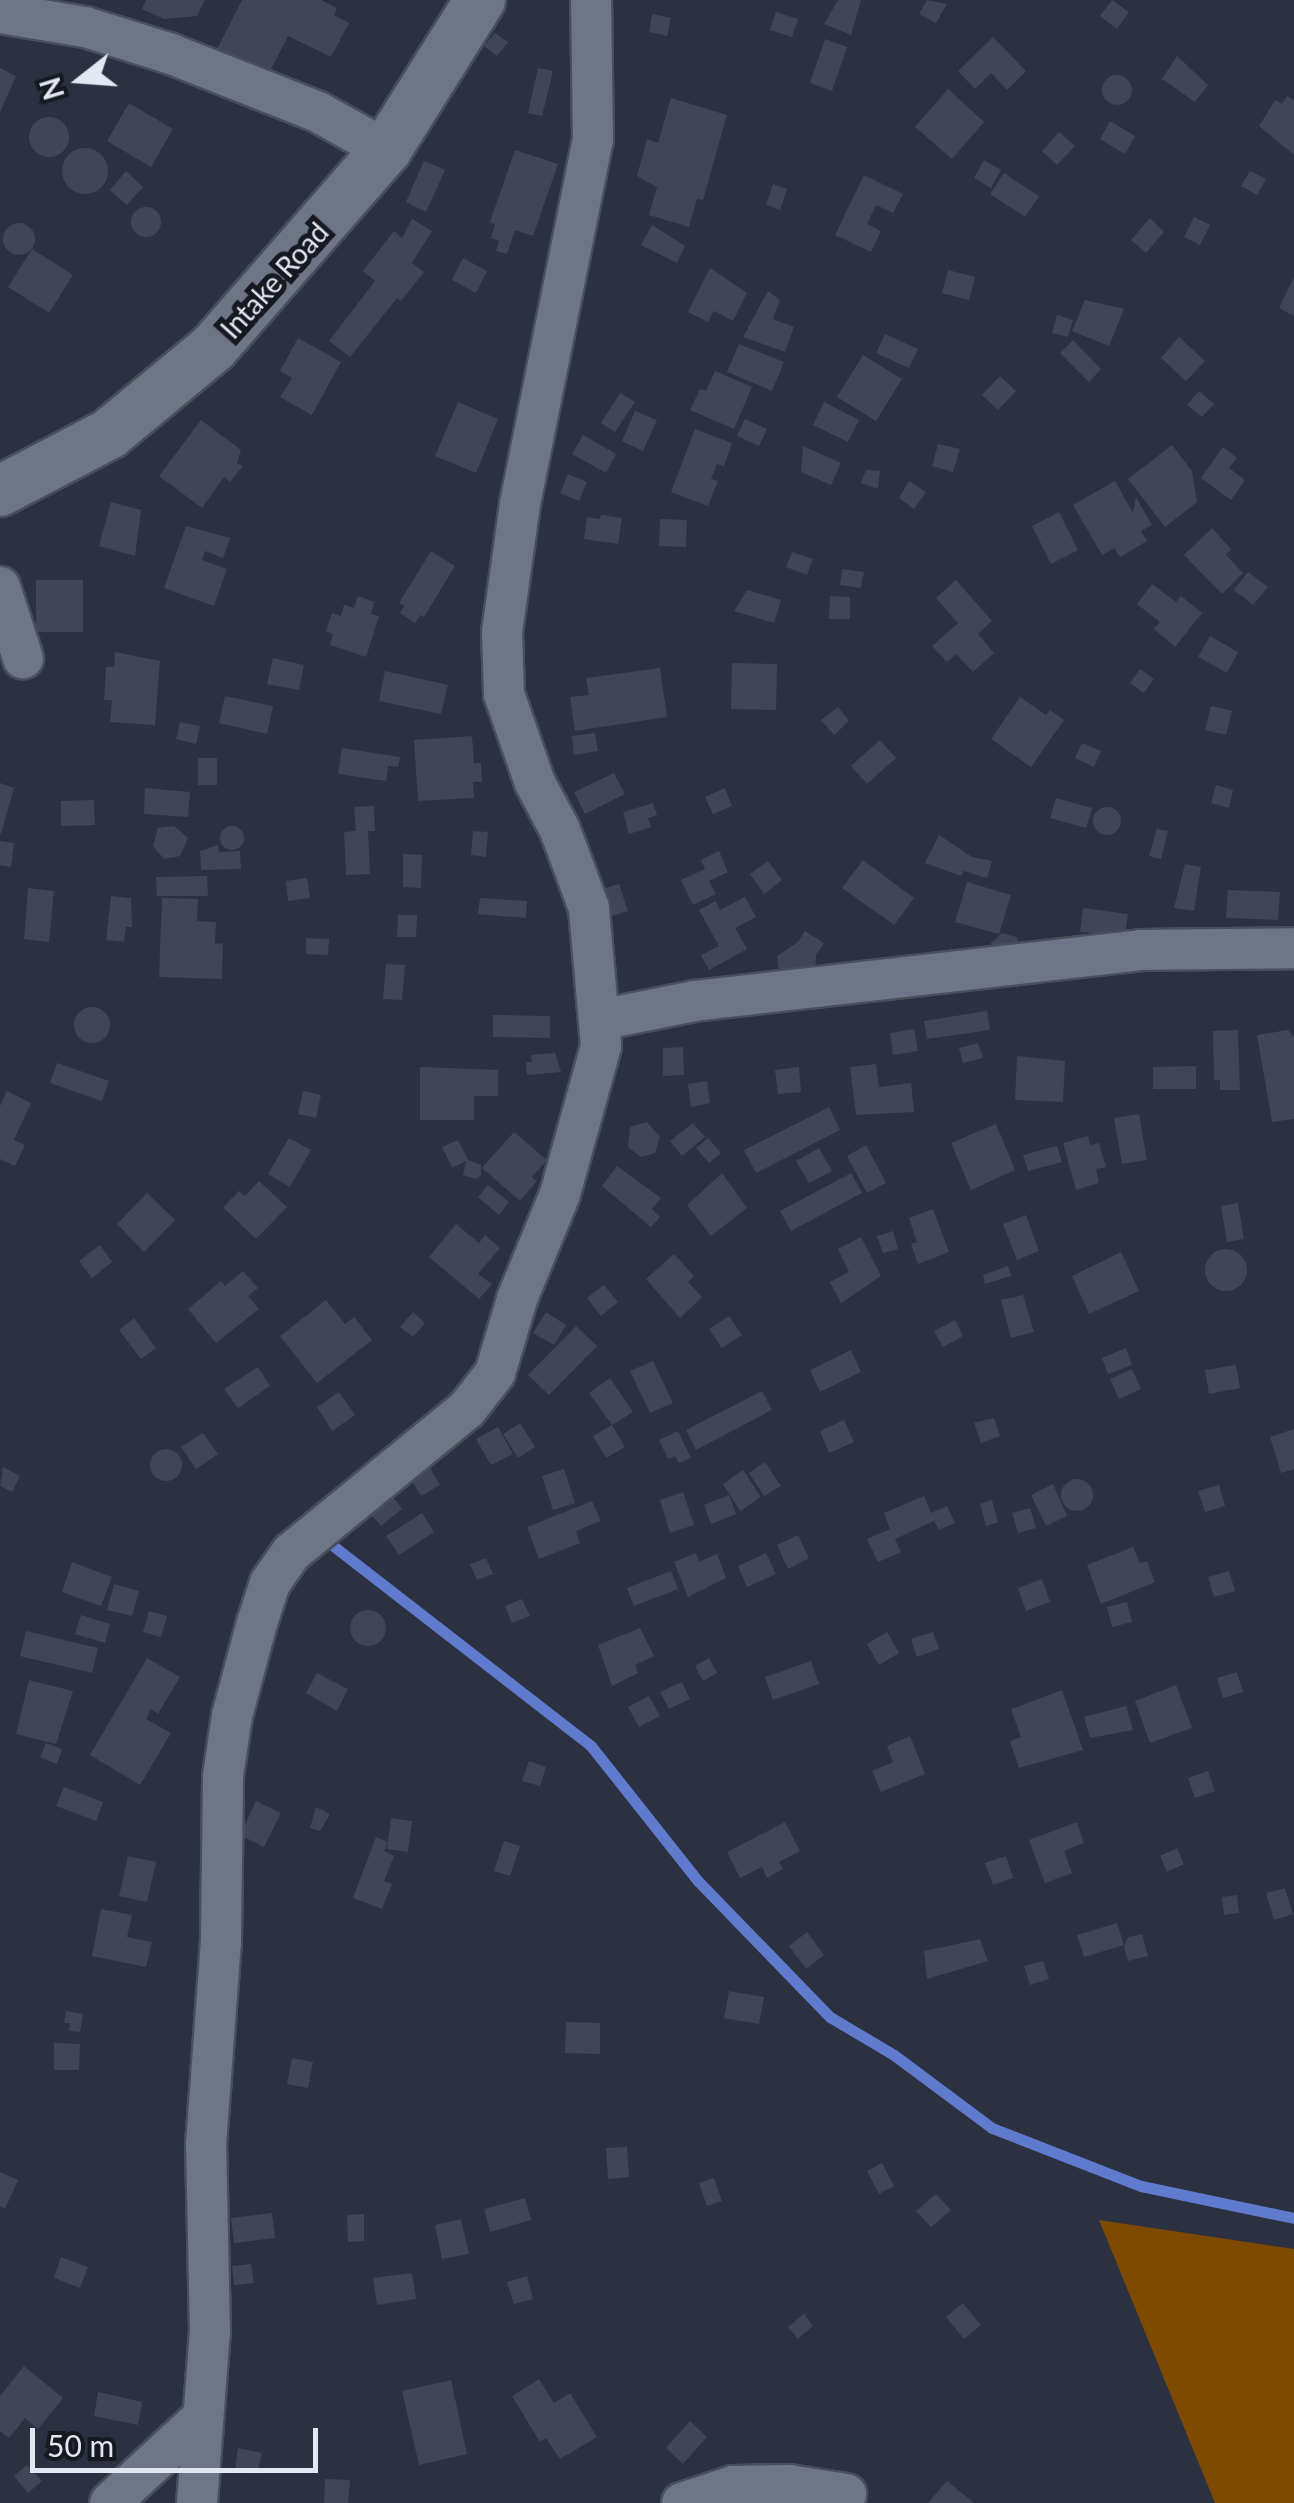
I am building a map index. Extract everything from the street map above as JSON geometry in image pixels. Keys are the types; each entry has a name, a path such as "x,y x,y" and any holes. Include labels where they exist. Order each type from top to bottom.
{"street":[{"name":"Intake Road","path":"0,491 109,434 213,348 386,150 480,0"},
{"path":"198,2503 210,2332 206,2145 221,1943 223,1776 232,1716 256,1623 270,1584 291,1553 467,1410 495,1372 517,1298 560,1194 601,1046 589,908 560,830 535,783 504,694 502,632 520,504 593,140 591,0"},
{"path":"0,13 85,27 172,54 303,106 386,150"},
{"path":"0,586 23,658"},
{"path":"600,1020 694,1001 1140,950 1294,948"},
{"path":"110,2503 203,2417"},
{"path":"682,2503 733,2486 789,2485 846,2494"}],"shaded area":[{"path":"1099,2220 1294,2249 1294,2503 1215,2503"}],"building":[{"path":"146,0 205,0 197,16 164,19 142,9"},
{"path":"242,0 321,0 337,8 334,15 349,23 331,57 288,36 264,83 213,57"},
{"path":"838,0 861,0 851,35 824,24"},
{"path":"927,0 947,4 936,23 919,14"},
{"path":"1112,0 1129,12 1117,29 1100,16"},
{"path":"776,12 798,19 792,37 770,30"},
{"path":"652,14 671,18 667,36 649,32"},
{"path":"495,33 508,42 497,56 484,46"},
{"path":"993,37 1026,71 1007,90 991,73 975,89 958,71"},
{"path":"825,39 847,47 832,91 810,83"},
{"path":"1177,56 1208,85 1195,102 1162,79"},
{"path":"0,68 16,76 0,112"},
{"path":"538,68 553,71 542,116 528,113"},
{"path":"1117,75 1128,79 1132,90 1128,101 1117,105 1106,101 1102,90 1106,79"},
{"path":"948,89 984,122 952,159 915,127"},
{"path":"1287,96 1294,100 1294,155 1259,126 1275,100 1282,104"},
{"path":"671,98 727,115 703,200 697,199 689,227 649,215 657,187 637,176 647,139 658,143"},
{"path":"129,103 173,129 151,167 107,141"},
{"path":"49,117 63,123 69,137 63,151 49,157 35,151 29,137 35,123"},
{"path":"1110,121 1135,136 1125,154 1100,139"},
{"path":"1059,132 1075,146 1057,165 1042,151"},
{"path":"85,148 101,155 108,171 101,187 85,194 69,187 62,171 69,155"},
{"path":"515,150 558,164 533,236 515,230 507,254 496,251 499,241 491,238 495,224 490,222"},
{"path":"984,160 1001,170 991,188 974,178"},
{"path":"424,161 445,170 426,212 406,202"},
{"path":"126,171 143,187 127,205 110,190"},
{"path":"1250,171 1266,179 1257,195 1241,186"},
{"path":"1004,173 1039,196 1025,217 990,194"},
{"path":"864,175 903,194 893,213 876,205 867,224 881,231 871,252 835,235"},
{"path":"773,184 787,189 780,210 766,205"},
{"path":"146,207 157,211 161,222 157,233 146,237 135,233 131,222 135,211"},
{"path":"1194,217 1210,225 1200,245 1184,237"},
{"path":"1150,218 1164,232 1146,253 1131,240"},
{"path":"412,219 432,231 412,263 424,272 401,301 397,298 350,357 329,341 375,281 363,271 394,231 402,238"},
{"path":"19,223 30,228 35,239 30,250 19,255 8,250 3,239 8,228"},
{"path":"652,225 685,246 677,263 641,245"},
{"path":"32,249 73,275 49,313 8,287"},
{"path":"463,258 487,271 476,293 452,280"},
{"path":"710,268 747,293 733,321 714,311 708,322 688,312"},
{"path":"948,270 975,277 969,300 942,293"},
{"path":"1294,277 1294,316 1279,308"},
{"path":"768,291 780,300 773,319 794,327 785,352 743,337"},
{"path":"1085,300 1124,309 1109,346 1072,331"},
{"path":"1057,315 1073,320 1068,337 1052,333"},
{"path":"885,334 918,349 909,368 876,353"},
{"path":"1179,337 1205,361 1186,381 1161,358"},
{"path":"298,338 341,362 312,415 280,397 292,378 280,371"},
{"path":"1073,340 1101,369 1089,382 1060,353"},
{"path":"739,344 784,362 772,391 727,372"},
{"path":"863,355 902,379 876,421 837,397"},
{"path":"715,371 752,387 734,429 690,410 700,389 706,391"},
{"path":"1000,376 1016,391 998,410 982,395"},
{"path":"1199,391 1214,404 1202,417 1187,405"},
{"path":"620,393 635,402 615,432 601,423"},
{"path":"458,402 498,419 476,473 435,456"},
{"path":"824,402 859,420 848,442 813,425"},
{"path":"635,411 657,420 643,451 622,441"},
{"path":"745,419 767,429 759,446 737,436"},
{"path":"201,420 241,450 237,463 243,466 230,482 224,477 202,508 159,476"},
{"path":"695,429 732,443 724,466 717,464 711,479 718,481 708,506 671,492"},
{"path":"583,435 616,454 606,473 572,454"},
{"path":"938,444 960,449 953,472 932,466"},
{"path":"1172,445 1192,471 1197,502 1165,527 1128,479"},
{"path":"803,446 841,463 831,485 801,472"},
{"path":"1223,447 1237,458 1229,468 1245,480 1231,500 1201,478"},
{"path":"866,470 880,471 878,489 861,483"},
{"path":"568,474 587,482 579,501 560,493"},
{"path":"909,481 926,492 914,509 899,498"},
{"path":"1115,481 1133,513 1136,497 1152,525 1141,531 1147,541 1120,557 1114,548 1102,555 1073,505"},
{"path":"111,502 141,510 135,556 99,546"},
{"path":"1059,512 1078,550 1051,564 1032,526"},
{"path":"601,515 622,518 618,544 584,539 587,517 600,519"},
{"path":"660,519 687,520 686,547 659,546"},
{"path":"186,526 230,538 223,558 205,551 202,560 227,569 214,606 164,588"},
{"path":"1212,528 1231,549 1226,555 1243,573 1222,594 1184,555"},
{"path":"431,551 455,566 424,617 420,615 415,623 400,613 404,606 399,603"},
{"path":"792,552 813,559 807,575 786,567"},
{"path":"842,569 864,572 861,588 840,585"},
{"path":"1248,572 1268,587 1253,605 1234,590"},
{"path":"36,580 83,580 83,632 36,632"},
{"path":"956,580 992,621 978,634 994,653 973,672 956,654 947,662 932,646 958,623 936,598"},
{"path":"1152,584 1176,602 1181,596 1202,613 1175,647 1154,629 1160,622 1137,604"},
{"path":"747,590 781,600 774,623 734,611"},
{"path":"358,596 374,602 371,614 379,616 366,657 330,645 333,634 326,631 332,613 341,616 344,605 354,608"},
{"path":"830,596 850,597 850,619 829,619"},
{"path":"1210,636 1238,652 1227,673 1198,657"},
{"path":"115,652 160,661 155,725 110,722 112,700 104,700 106,667 114,667"},
{"path":"273,658 304,665 299,690 267,684"},
{"path":"732,663 777,664 776,710 731,709"},
{"path":"660,668 667,717 575,731 570,697 589,695 586,678"},
{"path":"1140,669 1154,679 1144,693 1130,683"},
{"path":"385,671 448,685 441,714 379,701"},
{"path":"225,696 273,706 267,734 219,723"},
{"path":"1020,697 1046,715 1050,710 1064,720 1031,767 991,739"},
{"path":"1211,706 1232,711 1226,735 1205,730"},
{"path":"838,707 849,721 834,735 821,720"},
{"path":"180,722 200,726 196,744 176,739"},
{"path":"595,733 598,751 574,755 572,736"},
{"path":"472,736 474,763 481,763 482,782 473,782 474,798 418,801 414,740"},
{"path":"880,740 896,758 867,784 851,766"},
{"path":"1082,743 1101,751 1094,767 1075,758"},
{"path":"342,748 400,757 398,767 388,766 386,781 338,774"},
{"path":"198,758 217,758 217,785 198,785"},
{"path":"614,773 625,794 585,814 574,792"},
{"path":"0,783 14,788 1,834 0,833"},
{"path":"1216,785 1233,790 1229,808 1211,803"},
{"path":"145,788 190,792 188,817 144,814"},
{"path":"725,788 732,806 713,814 705,797"},
{"path":"1056,798 1092,808 1086,828 1050,818"},
{"path":"94,800 95,825 61,826 61,801"},
{"path":"653,803 657,815 648,818 651,827 629,834 623,812"},
{"path":"374,806 375,831 368,831 370,874 346,875 344,832 356,831 354,807"},
{"path":"1107,807 1117,811 1121,821 1117,831 1107,835 1097,831 1093,821 1097,811"},
{"path":"174,826 188,838 180,856 164,859 153,846 158,828"},
{"path":"232,826 244,838 232,850 220,838"},
{"path":"1157,829 1168,831 1161,859 1149,856"},
{"path":"473,831 488,832 486,857 471,855"},
{"path":"939,835 972,857 992,861 987,878 964,871 961,876 925,863"},
{"path":"0,841 14,843 11,867 0,865"},
{"path":"218,845 219,852 240,851 241,869 201,870 200,851"},
{"path":"719,851 728,872 709,881 716,894 693,905 681,880 705,869 701,860"},
{"path":"403,854 422,855 421,888 403,887"},
{"path":"863,860 914,898 894,925 842,888"},
{"path":"768,861 782,880 764,894 750,874"},
{"path":"1185,864 1201,867 1194,911 1174,908"},
{"path":"207,876 208,896 157,896 156,877"},
{"path":"307,878 310,898 288,901 286,881"},
{"path":"967,882 1011,895 999,934 955,922"},
{"path":"619,884 628,911 606,918 597,891"},
{"path":"28,888 54,891 49,942 24,939"},
{"path":"1228,890 1280,892 1278,920 1226,918"},
{"path":"111,896 131,898 132,927 126,927 124,942 106,940"},
{"path":"745,897 756,917 735,928 747,949 709,970 701,955 719,946 699,910 716,901 720,910"},
{"path":"162,898 198,899 197,921 216,922 215,944 223,943 222,979 159,977"},
{"path":"480,898 527,901 526,918 478,914"},
{"path":"1083,908 1128,914 1125,935 1080,932"},
{"path":"398,915 417,915 416,937 397,937"},
{"path":"805,931 824,943 816,955 815,972 779,977 777,956 798,942"},
{"path":"1002,933 1016,937 1021,946 991,953 991,943"},
{"path":"306,938 329,939 328,955 306,954"},
{"path":"386,964 405,965 402,1000 383,999"},
{"path":"92,1007 104,1013 110,1025 104,1037 92,1043 80,1037 74,1025 80,1013"},
{"path":"987,1011 990,1030 927,1039 924,1021"},
{"path":"493,1015 550,1016 550,1038 493,1037"},
{"path":"914,1029 918,1051 893,1055 890,1033"},
{"path":"1238,1030 1240,1090 1220,1090 1220,1080 1214,1080 1213,1031"},
{"path":"1288,1030 1294,1037 1294,1119 1272,1122 1257,1035"},
{"path":"978,1043 983,1058 963,1063 959,1048"},
{"path":"683,1047 684,1075 663,1076 663,1048"},
{"path":"555,1053 561,1072 527,1075 526,1062 532,1062 531,1055"},
{"path":"1017,1056 1065,1061 1063,1102 1015,1100"},
{"path":"57,1063 109,1081 102,1101 50,1083"},
{"path":"876,1064 879,1087 911,1083 914,1112 856,1115 850,1067"},
{"path":"1196,1066 1196,1089 1153,1089 1153,1067"},
{"path":"420,1067 498,1070 498,1096 474,1096 474,1120 420,1120"},
{"path":"799,1067 801,1092 778,1094 775,1070"},
{"path":"707,1081 710,1103 691,1107 688,1084"},
{"path":"7,1091 31,1103 14,1140 25,1145 15,1166 0,1159 0,1106"},
{"path":"303,1091 321,1095 316,1118 298,1114"},
{"path":"829,1107 840,1130 756,1173 744,1150"},
{"path":"1139,1114 1147,1160 1122,1164 1114,1118"},
{"path":"647,1122 660,1137 655,1153 641,1157 628,1147 630,1127"},
{"path":"693,1123 705,1137 682,1156 670,1141"},
{"path":"996,1124 1015,1170 971,1190 951,1143"},
{"path":"514,1132 547,1160 532,1177 537,1181 520,1201 482,1168"},
{"path":"1088,1136 1090,1145 1099,1143 1106,1167 1096,1169 1099,1183 1076,1190 1063,1143"},
{"path":"289,1138 311,1150 290,1187 268,1174"},
{"path":"708,1138 721,1153 709,1163 696,1148"},
{"path":"458,1140 468,1160 481,1165 481,1175 476,1179 463,1175 466,1161 452,1168 442,1147"},
{"path":"866,1145 886,1183 867,1193 847,1156"},
{"path":"1057,1146 1062,1162 1028,1171 1023,1155"},
{"path":"819,1148 832,1171 809,1183 796,1161"},
{"path":"617,1166 661,1198 652,1209 660,1217 651,1227 602,1186"},
{"path":"722,1173 747,1208 711,1236 687,1205"},
{"path":"851,1173 862,1193 791,1231 780,1211"},
{"path":"259,1181 287,1207 256,1239 223,1207 239,1191 245,1196"},
{"path":"488,1185 509,1202 499,1215 478,1197"},
{"path":"147,1193 175,1220 144,1252 117,1224"},
{"path":"1238,1203 1244,1239 1227,1242 1221,1206"},
{"path":"933,1209 949,1252 918,1264 911,1244 917,1242 909,1218"},
{"path":"1026,1215 1039,1251 1017,1260 1003,1224"},
{"path":"456,1224 479,1243 485,1235 500,1248 478,1274 492,1284 479,1299 429,1257"},
{"path":"893,1231 898,1249 883,1253 877,1236"},
{"path":"861,1237 881,1276 841,1303 830,1282 849,1272 838,1249"},
{"path":"100,1245 112,1262 92,1278 79,1261"},
{"path":"1226,1249 1241,1255 1247,1270 1241,1285 1226,1291 1211,1285 1205,1270 1211,1255"},
{"path":"1121,1252 1139,1291 1089,1314 1072,1276"},
{"path":"674,1254 694,1276 688,1282 702,1297 680,1318 646,1279"},
{"path":"1008,1266 1011,1276 985,1284 983,1275"},
{"path":"243,1271 258,1288 248,1296 259,1309 216,1343 188,1309 221,1281 225,1286"},
{"path":"604,1285 618,1302 601,1316 587,1298"},
{"path":"1023,1295 1034,1332 1011,1338 1001,1300"},
{"path":"326,1300 345,1324 354,1317 372,1340 317,1383 280,1336"},
{"path":"413,1312 425,1323 413,1337 400,1327"},
{"path":"546,1312 566,1325 554,1345 533,1333"},
{"path":"729,1316 742,1335 722,1348 709,1329"},
{"path":"134,1318 156,1348 141,1359 119,1330"},
{"path":"955,1320 963,1336 943,1347 934,1331"},
{"path":"576,1326 597,1346 549,1395 528,1375"},
{"path":"1126,1348 1132,1365 1108,1374 1102,1358"},
{"path":"851,1350 861,1372 820,1392 810,1370"},
{"path":"653,1361 673,1403 650,1413 630,1371"},
{"path":"1236,1365 1240,1388 1209,1394 1205,1370"},
{"path":"258,1367 270,1386 238,1408 224,1389"},
{"path":"1132,1369 1141,1389 1119,1399 1110,1379"},
{"path":"610,1378 633,1412 612,1425 589,1393"},
{"path":"762,1391 772,1410 696,1450 686,1430"},
{"path":"339,1392 355,1415 332,1431 317,1407"},
{"path":"994,1418 1000,1436 981,1443 974,1423"},
{"path":"844,1420 854,1442 829,1453 820,1431"},
{"path":"520,1423 535,1447 518,1458 503,1434"},
{"path":"612,1425 625,1447 606,1458 593,1436"},
{"path":"498,1427 513,1454 491,1465 476,1439"},
{"path":"1294,1429 1294,1469 1281,1473 1270,1437"},
{"path":"678,1431 691,1458 679,1463 675,1456 668,1459 659,1440"},
{"path":"203,1433 218,1454 196,1469 181,1447"},
{"path":"166,1449 178,1453 182,1465 178,1477 166,1481 154,1477 150,1465 154,1453"},
{"path":"765,1462 781,1486 764,1496 749,1473"},
{"path":"429,1466 440,1485 421,1496 410,1477"},
{"path":"3,1467 20,1476 12,1492 0,1486"},
{"path":"564,1469 575,1503 553,1510 542,1476"},
{"path":"743,1470 761,1497 740,1511 723,1484"},
{"path":"1077,1479 1088,1484 1093,1495 1088,1506 1077,1511 1066,1506 1061,1495 1066,1484"},
{"path":"1053,1484 1067,1516 1046,1526 1031,1495"},
{"path":"1219,1485 1225,1506 1205,1512 1198,1491"},
{"path":"683,1492 694,1525 670,1533 660,1500"},
{"path":"390,1493 402,1509 381,1526 368,1511"},
{"path":"729,1495 736,1514 711,1524 704,1505"},
{"path":"924,1496 931,1513 947,1506 955,1523 939,1530 934,1521 895,1539 901,1552 878,1562 867,1539 890,1529 884,1513"},
{"path":"992,1500 998,1522 986,1526 980,1504"},
{"path":"592,1501 601,1521 576,1531 580,1543 539,1559 527,1527"},
{"path":"1030,1508 1036,1528 1018,1533 1012,1513"},
{"path":"422,1513 434,1532 399,1555 386,1536"},
{"path":"798,1535 809,1558 788,1569 777,1545"},
{"path":"1133,1547 1140,1563 1147,1561 1155,1582 1101,1604 1087,1565"},
{"path":"696,1553 699,1562 717,1554 726,1578 688,1597 674,1562"},
{"path":"766,1553 776,1574 747,1587 738,1566"},
{"path":"486,1558 493,1574 477,1580 470,1564"},
{"path":"72,1562 112,1577 101,1606 62,1592"},
{"path":"671,1571 678,1589 634,1606 627,1588"},
{"path":"1229,1571 1235,1591 1214,1597 1208,1577"},
{"path":"1042,1579 1050,1602 1026,1611 1018,1588"},
{"path":"114,1584 139,1591 132,1616 107,1610"},
{"path":"522,1599 530,1616 512,1623 505,1606"},
{"path":"1127,1602 1132,1622 1112,1627 1107,1607"},
{"path":"368,1610 381,1615 386,1628 381,1641 368,1646 355,1641 350,1628 355,1615"},
{"path":"149,1611 167,1616 161,1637 143,1632"},
{"path":"81,1615 110,1624 105,1643 75,1634"},
{"path":"640,1628 654,1656 635,1665 638,1673 612,1686 598,1645"},
{"path":"26,1631 98,1648 92,1673 20,1656"},
{"path":"887,1632 899,1653 879,1665 867,1644"},
{"path":"933,1632 939,1649 917,1657 911,1639"},
{"path":"147,1658 180,1677 158,1714 151,1709 146,1719 171,1733 140,1785 90,1755"},
{"path":"709,1658 717,1673 703,1681 695,1666"},
{"path":"811,1661 819,1684 773,1700 765,1677"},
{"path":"1237,1672 1243,1692 1223,1698 1217,1678"},
{"path":"317,1673 348,1689 337,1711 306,1693"},
{"path":"29,1680 73,1691 56,1744 16,1734"},
{"path":"682,1682 690,1699 669,1709 660,1692"},
{"path":"1176,1685 1192,1728 1150,1743 1135,1701"},
{"path":"1062,1690 1083,1750 1019,1768 1010,1741 1021,1737 1011,1709"},
{"path":"649,1696 660,1716 639,1727 628,1707"},
{"path":"1126,1706 1133,1730 1090,1738 1084,1717"},
{"path":"910,1736 925,1774 881,1792 872,1771 893,1762 887,1746"},
{"path":"46,1743 62,1749 57,1764 40,1757"},
{"path":"529,1761 546,1767 540,1786 522,1781"},
{"path":"1208,1771 1215,1791 1195,1798 1188,1778"},
{"path":"64,1787 103,1802 96,1821 56,1806"},
{"path":"256,1801 281,1813 264,1847 240,1835"},
{"path":"316,1807 330,1814 320,1831 310,1828"},
{"path":"391,1818 412,1821 408,1852 387,1849"},
{"path":"785,1822 800,1851 779,1862 783,1869 767,1878 762,1867 740,1878 727,1852"},
{"path":"1077,1822 1084,1843 1064,1851 1072,1873 1045,1883 1029,1840"},
{"path":"376,1837 388,1842 384,1851 394,1856 384,1881 392,1884 382,1909 353,1898"},
{"path":"504,1841 520,1846 510,1876 494,1871"},
{"path":"1177,1848 1184,1864 1167,1872 1160,1856"},
{"path":"128,1856 156,1862 147,1902 119,1896"},
{"path":"1006,1856 1013,1878 993,1885 985,1863"},
{"path":"1285,1888 1293,1914 1274,1920 1266,1893"},
{"path":"1237,1895 1239,1913 1224,1915 1222,1897"},
{"path":"101,1909 132,1915 127,1937 152,1942 146,1967 92,1956"},
{"path":"1117,1923 1124,1945 1084,1957 1077,1935"},
{"path":"807,1932 824,1955 806,1969 789,1946"},
{"path":"1142,1934 1148,1956 1128,1961 1124,1947 1128,1937"},
{"path":"980,1939 988,1961 927,1979 924,1951"},
{"path":"1043,1961 1049,1979 1030,1985 1024,1966"},
{"path":"729,1991 764,1997 759,2024 724,2018"},
{"path":"66,2011 83,2014 80,2032 69,2031 70,2023 64,2023"},
{"path":"566,2022 600,2023 600,2054 565,2053"},
{"path":"54,2043 80,2044 79,2070 54,2070"},
{"path":"292,2058 313,2062 308,2088 287,2084"},
{"path":"627,2147 629,2177 608,2179 606,2148"},
{"path":"882,2163 894,2186 879,2194 867,2171"},
{"path":"0,2172 18,2180 5,2209 0,2206"},
{"path":"714,2178 722,2201 707,2206 699,2183"},
{"path":"936,2194 951,2210 931,2227 916,2211"},
{"path":"525,2198 531,2220 490,2232 484,2209"},
{"path":"272,2213 275,2238 234,2243 231,2218"},
{"path":"364,2214 364,2241 348,2242 347,2215"},
{"path":"461,2219 469,2254 442,2259 435,2225"},
{"path":"61,2257 88,2267 80,2288 54,2278"},
{"path":"251,2264 254,2283 234,2285 232,2266"},
{"path":"412,2273 416,2299 377,2305 373,2278"},
{"path":"527,2276 533,2299 514,2304 507,2282"},
{"path":"963,2303 981,2325 964,2339 946,2317"},
{"path":"804,2314 813,2326 798,2339 788,2327"},
{"path":"24,2366 63,2398 38,2429 25,2418 9,2438 0,2431 0,2396"},
{"path":"539,2379 554,2403 570,2393 597,2437 560,2459 546,2438 540,2442 512,2396"},
{"path":"451,2380 467,2454 419,2465 402,2391"},
{"path":"98,2392 142,2402 138,2425 94,2416"},
{"path":"690,2421 707,2437 683,2464 666,2448"},
{"path":"238,2448 262,2453 257,2474 235,2469"},
{"path":"27,2465 42,2481 28,2493 14,2476"},
{"path":"325,2479 350,2480 348,2503 324,2503"},
{"path":"947,2481 974,2503 928,2503"}],"waterway":[{"path":"323,1538 591,1746 698,1881 830,2017 894,2055 992,2128 1141,2186 1294,2218"}]}
